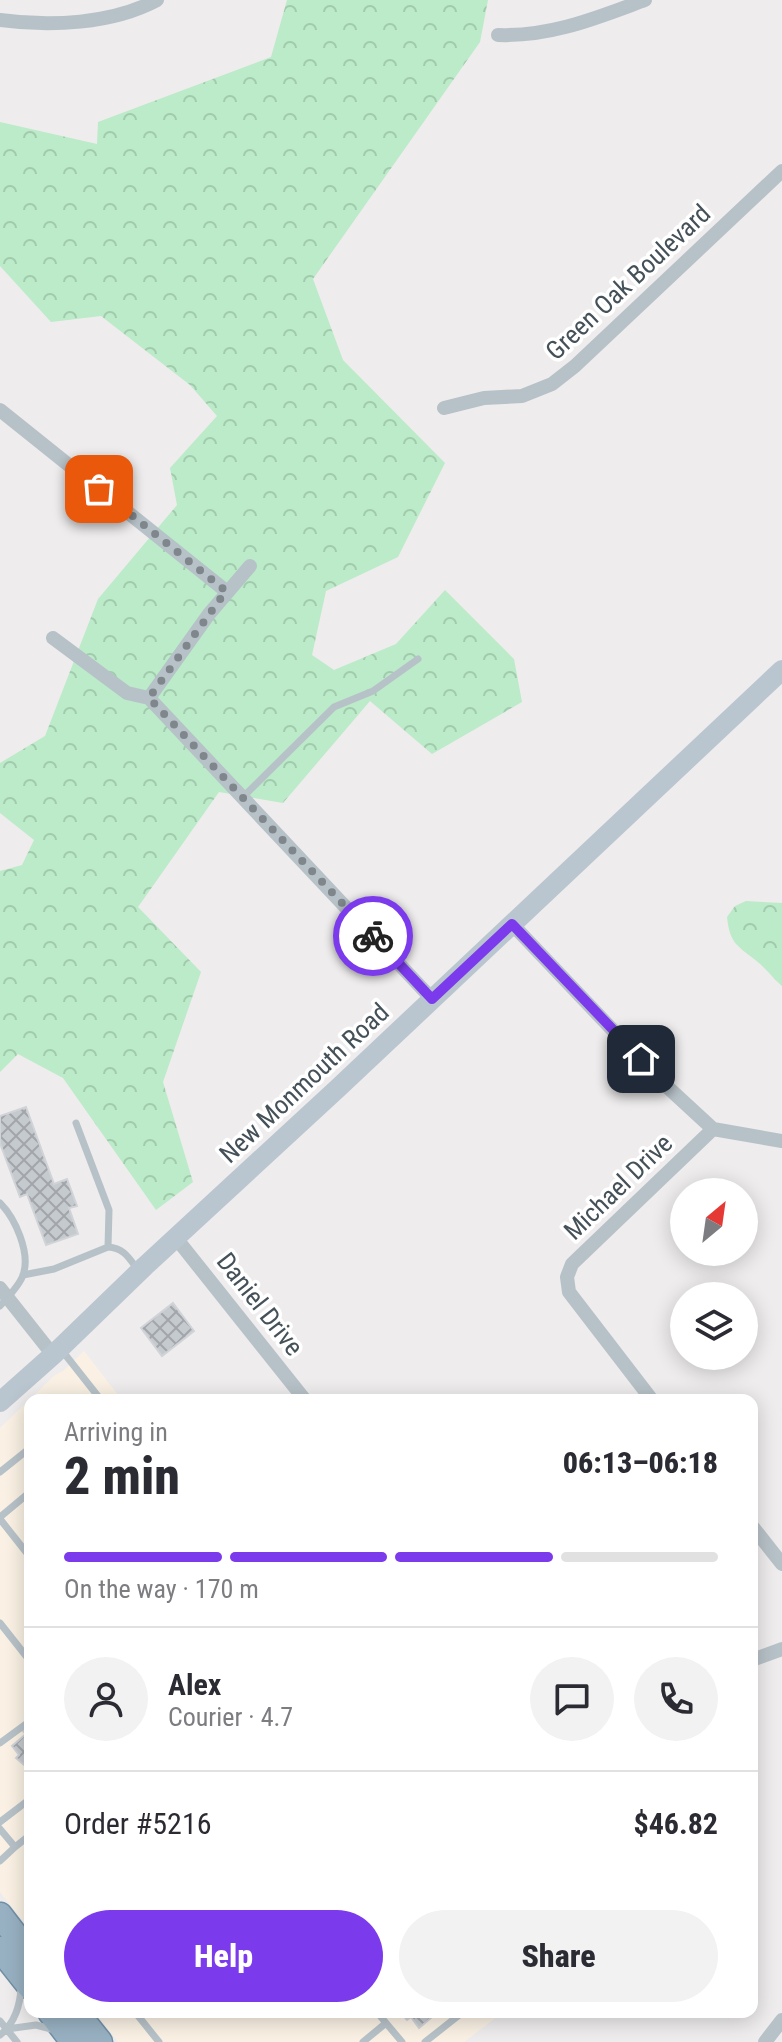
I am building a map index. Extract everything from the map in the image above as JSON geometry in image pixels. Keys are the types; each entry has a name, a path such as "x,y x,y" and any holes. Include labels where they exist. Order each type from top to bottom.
{"highway":[{"path":"0,1915 24,1966"},
{"path":"0,1949 24,1969"},
{"path":"55,2018 71,2039"},
{"path":"81,2018 100,2042"}],"main road":[{"name":"New Monmouth Road","path":"0,1402 57,1352 782,670"}],"street":[{"path":"0,20 38,23 75,21 137,9 157,0"},
{"path":"498,35 542,34 570,28 645,0"},
{"name":"Green Oak Boulevard","path":"444,408 484,398 522,396 552,384 575,366 782,171"},
{"path":"0,410 226,591"},
{"path":"149,698 226,591 250,566"},
{"path":"53,638 127,693 149,698 432,999"},
{"path":"512,924 662,1082 713,1129 782,1141"},
{"name":"Michael Drive","path":"647,1394 569,1292 567,1277 572,1264 713,1129"},
{"name":"Daniel Drive","path":"176,1238 300,1394"},
{"path":"2,1297 57,1352"},
{"path":"758,1534 782,1564"},
{"path":"758,1658 782,1649"},
{"path":"765,2042 782,2020"}],"lane":[{"path":"242,798 334,707 373,691 418,659"},
{"path":"76,1123 109,1210 108,1247"},
{"path":"0,1203 14,1222 23,1250 23,1275"},
{"path":"2,1297 23,1275 65,1265 108,1247 125,1253 139,1272"},
{"path":"57,1352 96,1394"},
{"path":"0,1472 24,1453"},
{"path":"24,1497 0,1518 24,1549"},
{"path":"0,1623 24,1653"},
{"path":"0,1743 24,1725"},
{"path":"0,1822 24,1804"},
{"path":"0,1829 15,1847"},
{"path":"0,1861 24,1840"},
{"path":"3,2032 18,2010 24,1985"},
{"path":"140,2018 159,2042"},
{"path":"382,2018 402,2042"},
{"path":"425,2042 455,2018"},
{"path":"0,2021 3,2032 17,2042"},
{"path":"363,2042 386,2023"},
{"path":"3,2032 36,2025 71,2039"}],"shaded area":[{"path":"84,1351 117,1394 35,1394"},
{"path":"24,1405 24,1922 0,1892 0,1428"},
{"path":"100,2018 495,2018 464,2042 118,2042"}],"green space":[{"path":"287,0 488,0 480,42 313,279 343,360 445,463 398,557 326,591 312,655 334,670 396,644 445,590 514,659 522,702 432,754 370,701 283,803 219,792 138,907 201,972 163,1082 193,1182 156,1210 63,1078 18,1054 0,1072 0,871 22,865 34,840 0,813 0,763 45,736 98,599 177,505 170,468 217,416 190,385 101,316 51,322 0,266 0,122 97,144 98,122 271,57"},
{"path":"746,901 782,903 782,986 730,934 727,917 735,906"}],"building":[{"path":"26,1107 54,1184 67,1179 77,1206 69,1208 78,1234 46,1245 27,1194 20,1197 0,1143 0,1116"},
{"path":"173,1303 194,1331 162,1356 141,1328"},
{"path":"24,1736 24,1765 16,1758 19,1755 12,1746"},
{"path":"412,2018 431,2018 419,2028"}],"way so far":[{"path":"99,489 226,591 149,698 373,936"}],"route":[{"path":"373,936 432,999 512,924 641,1059"}]}
